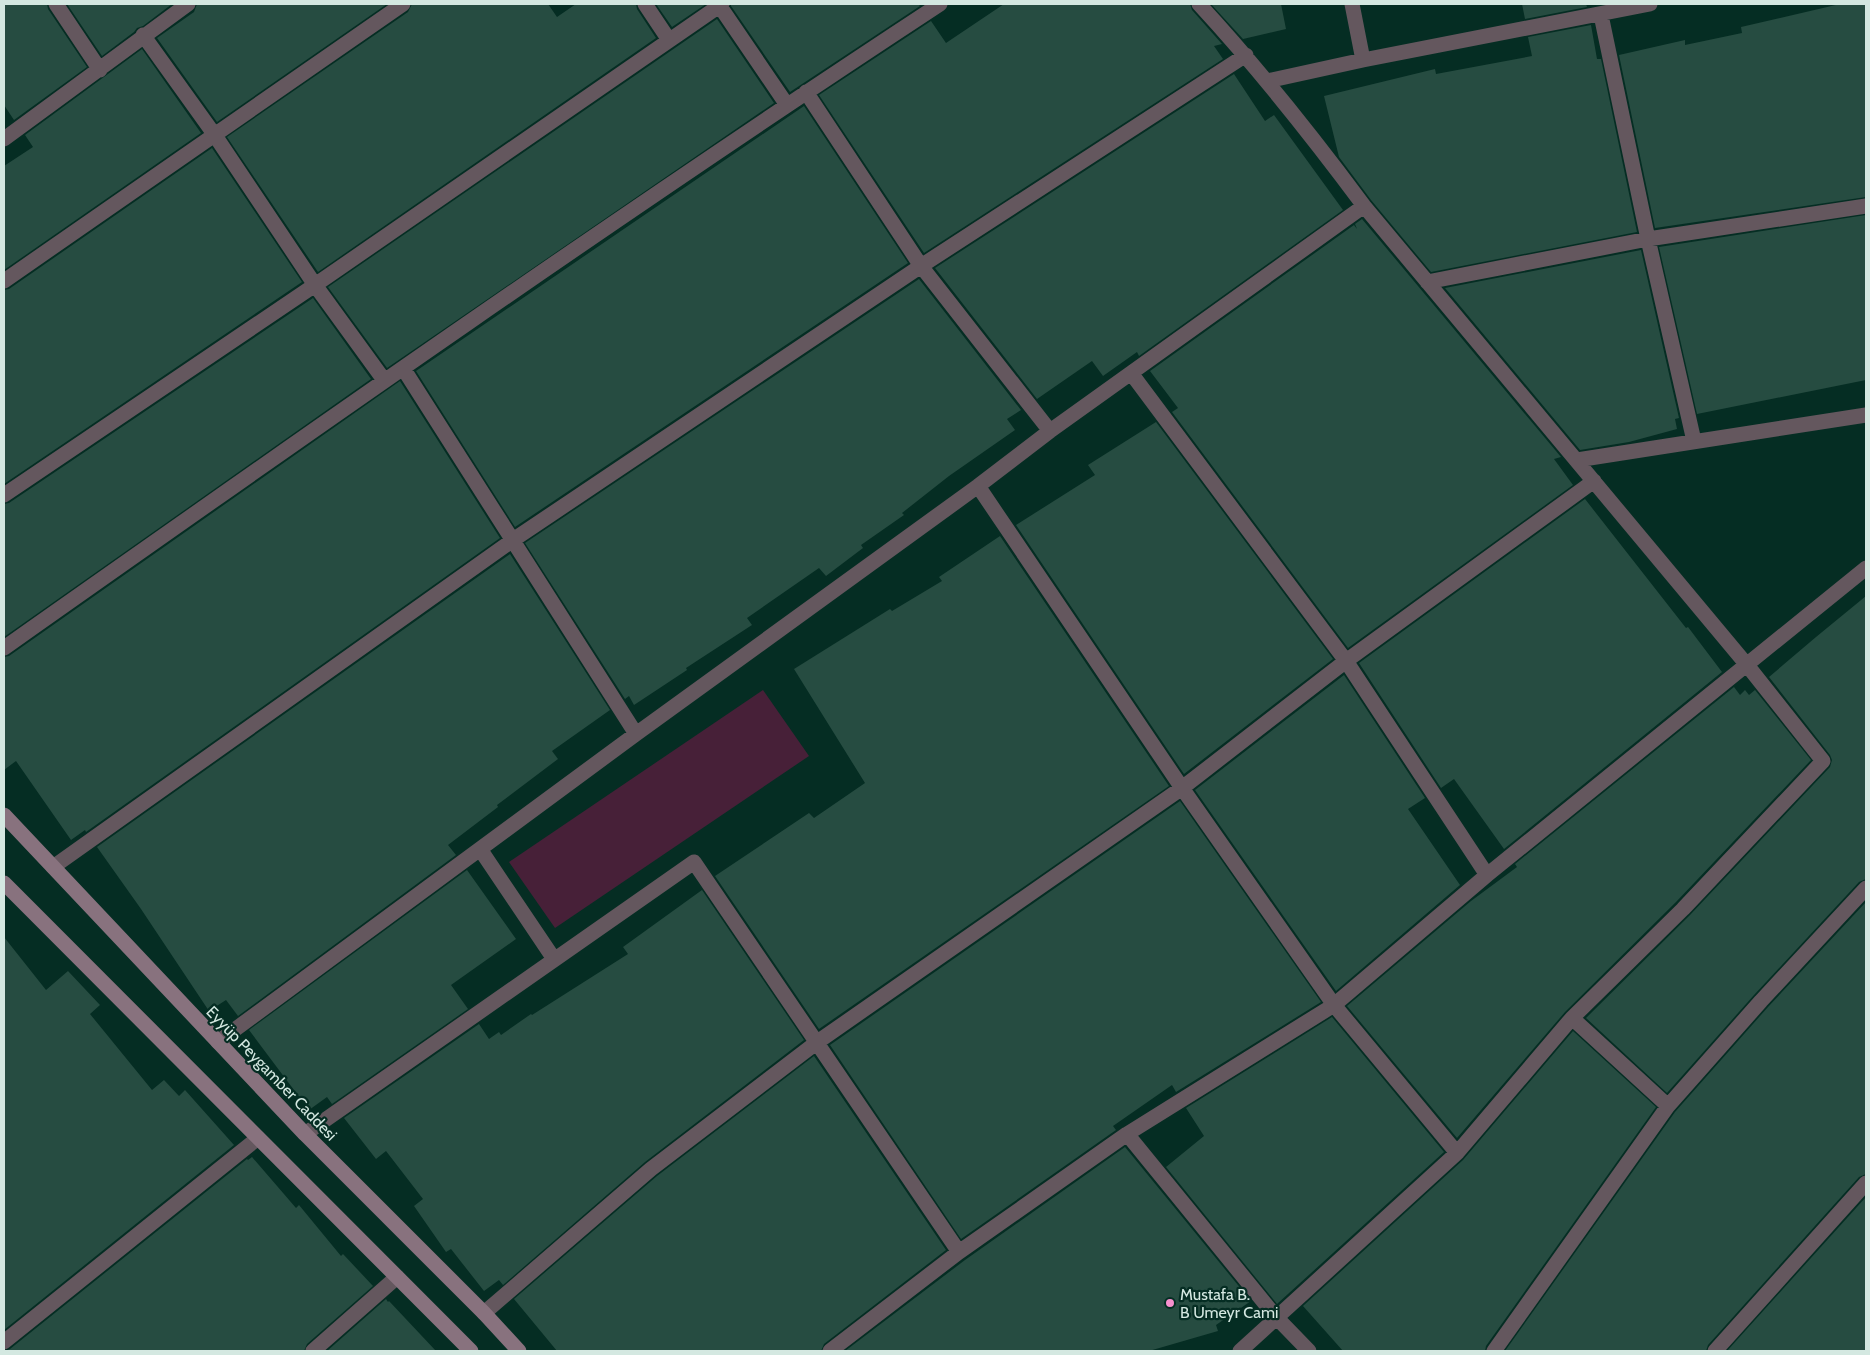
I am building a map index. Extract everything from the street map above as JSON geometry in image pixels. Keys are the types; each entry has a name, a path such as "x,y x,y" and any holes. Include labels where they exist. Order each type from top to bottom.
{"main road":[{"name":"Eyyüp Peygamber Caddesi","path":"4,815 304,1134 484,1313 519,1351"},
{"path":"4,883 471,1351"}],"street":[{"path":"56,4 100,70"},
{"path":"4,139 188,4"},
{"path":"4,281 403,4"},
{"path":"645,4 669,40"},
{"path":"4,495 315,286 721,4 787,105"},
{"path":"4,648 384,380 806,92 940,4"},
{"path":"1199,4 1246,55 1313,137 1364,206 1747,664 1824,761 1683,910 1572,1018 1456,1153 1240,1351"},
{"path":"1352,4 1363,60"},
{"path":"1267,81 1363,60 1650,4"},
{"path":"1600,15 1694,441"},
{"path":"144,35 214,134 315,286 384,380"},
{"path":"53,867 513,540 921,266 1246,55"},
{"path":"806,92 921,266 1050,430"},
{"path":"218,1042 636,734 978,486 1050,430 1364,206"},
{"path":"1427,282 1648,239 1866,206"},
{"path":"404,368 636,734"},
{"path":"1130,373 1346,661 1487,875"},
{"path":"1577,460 1866,415"},
{"path":"484,1313 652,1169 816,1043 1182,788 1346,661 1594,481"},
{"path":"978,486 1182,788 1334,1005 1456,1153"},
{"path":"830,1351 959,1252 1127,1134 1334,1005 1487,875 1866,568"},
{"path":"480,849 554,959"},
{"path":"304,1134 694,862 959,1252"},
{"path":"1494,1351 1668,1106 1761,1001 1866,888"},
{"path":"1572,1018 1668,1106"},
{"path":"1127,1134 1276,1317 1309,1351"},
{"path":"4,1342 258,1138"},
{"path":"1715,1351 1866,1183"},
{"path":"313,1351 397,1277"}],"shaded area":[{"path":"763,690 809,756 555,928 509,862"}],"building":[{"path":"4,4 47,4 48,9 87,67 14,120 4,105"},
{"path":"67,4 172,4 143,26 137,28 102,56"},
{"path":"197,4 387,4 217,122 157,38 194,12"},
{"path":"412,4 548,4 557,17 576,4 636,4 637,9 656,38 318,272 227,137 408,12"},
{"path":"656,4 706,4 672,27"},
{"path":"731,4 918,4 920,6 790,92"},
{"path":"1004,4 1190,4 1192,10 1222,44 1214,46 1223,59 924,253 819,95 931,21 946,43"},
{"path":"1211,4 1281,4 1286,29 1243,39"},
{"path":"1522,4 1586,4 1587,7 1525,19"},
{"path":"1840,4 1866,4 1866,197 1655,228 1619,55 1685,40 1685,45 1742,33 1741,27"},
{"path":"717,19 774,103 387,368 328,287"},
{"path":"1591,25 1597,59 1601,59 1637,232 1431,272 1371,200 1339,157 1324,96 1435,69 1436,74 1532,56 1528,37"},
{"path":"142,49 201,133 4,270 4,166 33,147 25,135"},
{"path":"1234,74 1265,121 1274,115 1343,210 1139,356 1137,352 1103,376 1092,361 1037,399 935,268"},
{"path":"804,106 908,263 515,527 416,371"},
{"path":"212,148 302,282 4,484 4,290 9,289"},
{"path":"1866,215 1866,380 1697,414 1659,247"},
{"path":"1362,219 1561,457 1554,459 1573,485 1348,648 1172,412 1178,408 1150,371 1354,225 1357,229 1355,224"},
{"path":"1641,250 1679,418 1675,419 1677,429 1629,442 1580,450 1445,288"},
{"path":"919,279 1021,410 1007,419 1015,430 949,476 902,513 904,515 861,545 863,548 826,576 819,568 747,618 752,625 686,668 687,670 634,705 629,696 625,699 525,543"},
{"path":"313,298 371,379 4,637 4,504 9,503"},
{"path":"400,381 500,538 86,832 85,830 71,840 16,761 4,770 4,657 9,656"},
{"path":"1156,422 1333,659 1184,774 1016,525 1095,475 1088,465"},
{"path":"1585,499 1722,672 1504,849 1454,779 1441,788 1359,663"},
{"path":"1000,536 1169,786 819,1029 715,876 809,813 814,818 865,783 794,669 890,609 892,611 942,581 939,577"},
{"path":"510,554 610,710 552,751 558,759 448,845 456,855 238,1016 226,1000 209,1011 97,847"},
{"path":"1866,596 1866,879 1859,882 1754,995 1667,1093 1586,1018 1690,915 1830,767 1832,760 1830,755 1769,677"},
{"path":"1344,675 1425,798 1408,809 1460,885 1336,991 1195,790"},
{"path":"1734,687 1740,695 1745,690 1749,695 1755,690 1811,760 1676,902 1565,1012 1457,1138 1347,1006 1471,901 1517,867 1515,864"},
{"path":"1180,801 1321,1002 1176,1092 1172,1085 1113,1126 1116,1130 961,1239 830,1045"},
{"path":"467,870 516,939 451,985 468,1009 332,1104 327,1097 309,1110 249,1030"},
{"path":"702,890 804,1040 645,1162 503,1285 499,1280 484,1291 451,1249 446,1252 414,1206 423,1199 386,1151 376,1159 344,1118 479,1024 489,1039 499,1032 501,1035 531,1014 628,954 623,947"},
{"path":"1866,902 1866,1174 1859,1177 1708,1345 1706,1351 1505,1351 1675,1112 1768,1007"},
{"path":"4,937 46,990 68,971 100,1005 90,1014 152,1090 164,1080 179,1096 185,1090 234,1145 4,1330"},
{"path":"1332,1017 1444,1152 1277,1304 1166,1167 1204,1136 1186,1108"},
{"path":"1573,1031 1656,1107 1486,1346 1485,1351 1343,1351 1303,1306 1463,1160"},
{"path":"814,1056 946,1250 824,1344 821,1351 557,1351 514,1299 657,1176"},
{"path":"1125,1147 1251,1301 1216,1325 1218,1331 1149,1351 845,1351 965,1260"},
{"path":"252,1157 296,1208 299,1205 341,1256 343,1254 373,1286 307,1344 304,1351 5,1351 10,1349 247,1159"},
{"path":"1866,1197 1866,1351 1727,1351"},
{"path":"386,1299 436,1351 327,1351"}],"place":[{"name":"Mustafa B. B Umeyr Cami","path":"1170,1303"}]}
